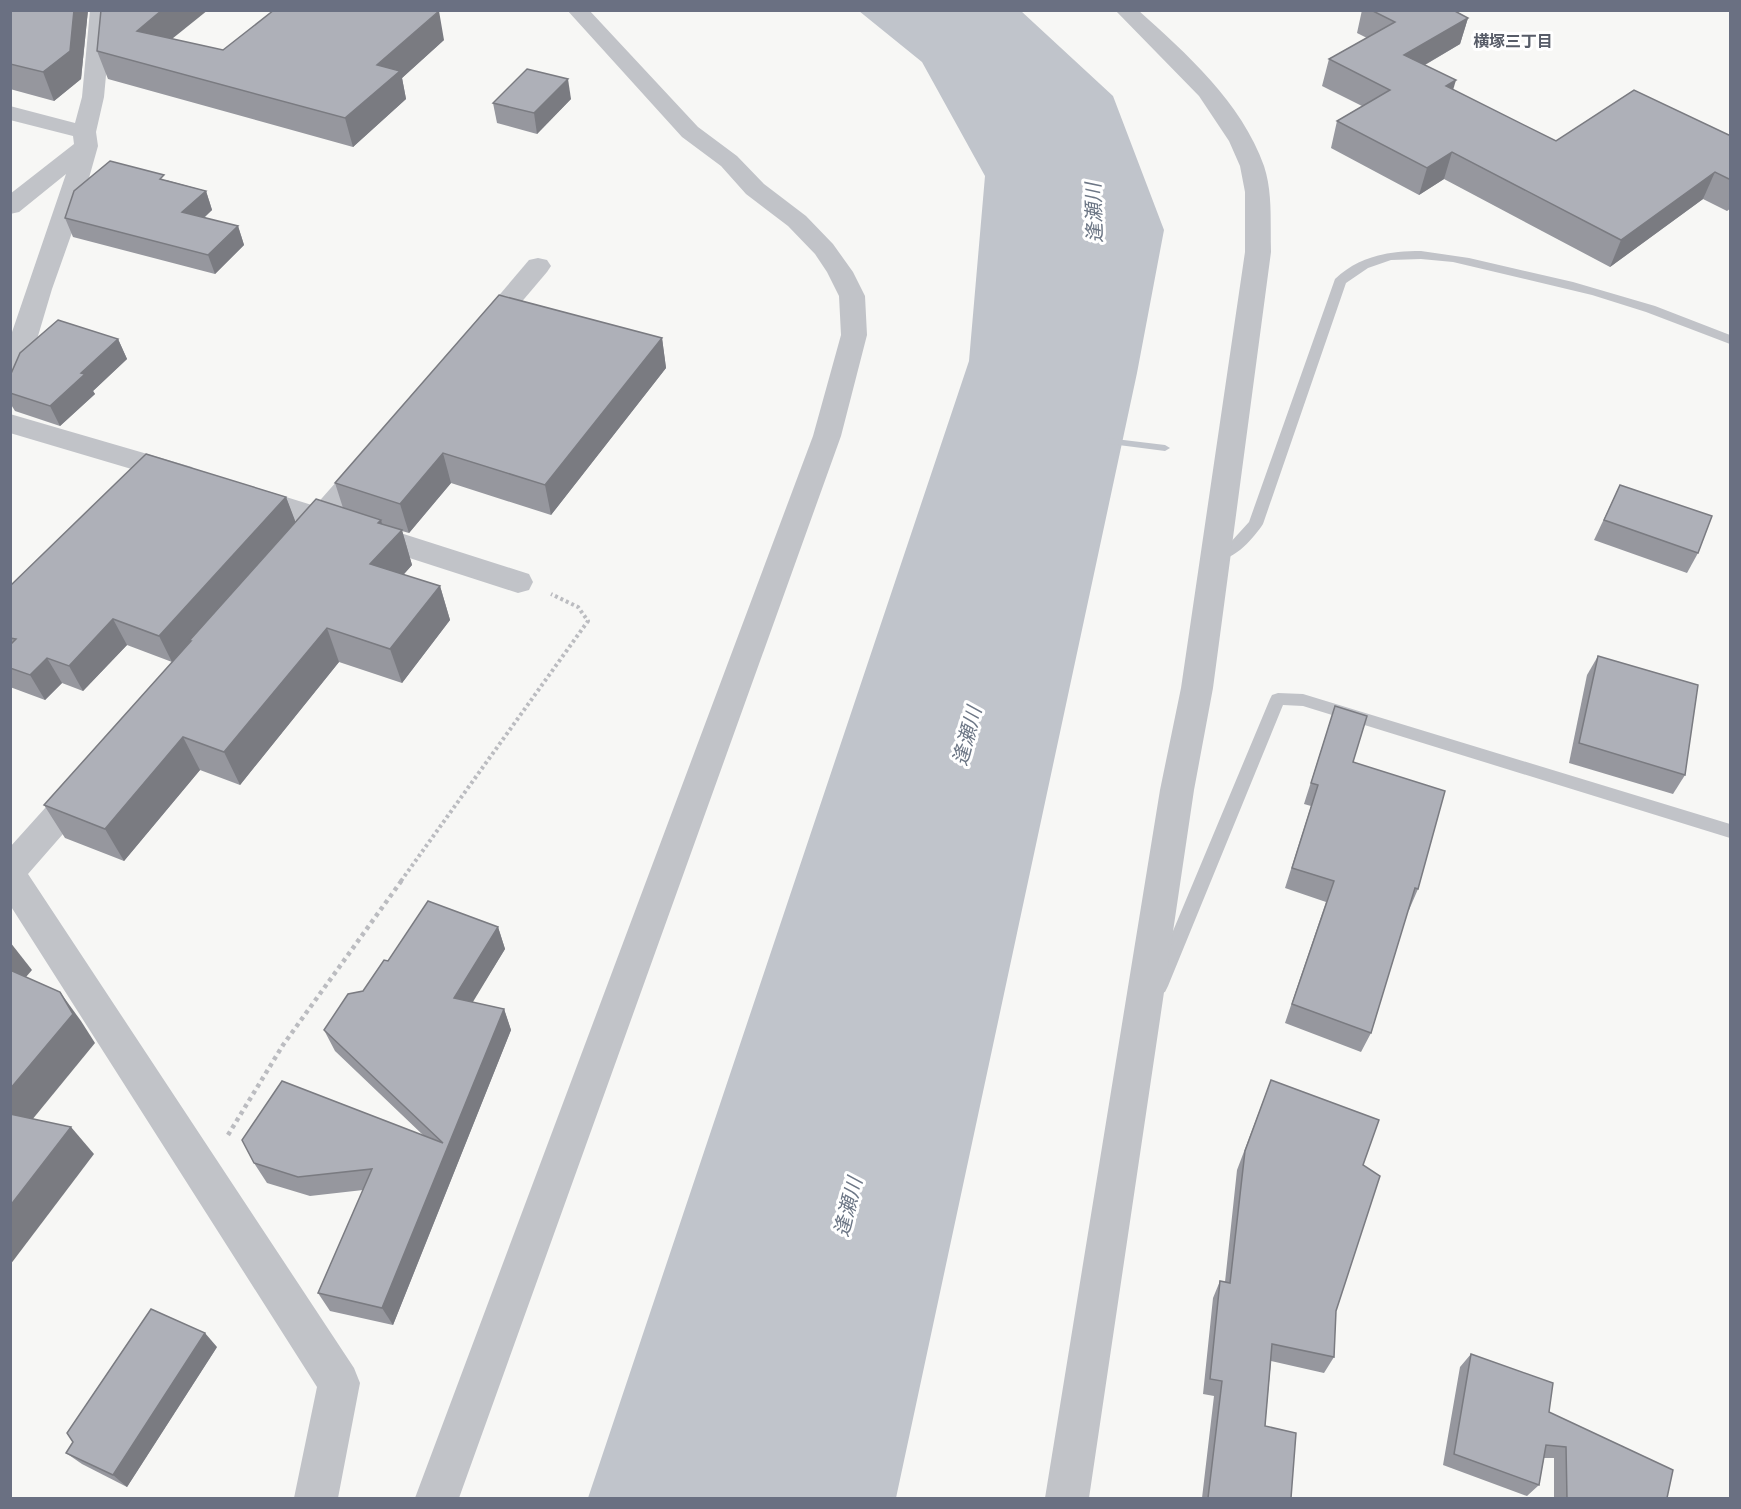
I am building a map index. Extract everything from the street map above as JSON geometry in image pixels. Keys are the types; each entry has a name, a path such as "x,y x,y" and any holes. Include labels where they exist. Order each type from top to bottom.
{"street":[{"path":"10,383 39,289 68,210 93,97 101,10"},
{"path":"437,1498 827,436 854,335 852,296 840,272 824,249 797,221 755,189 729,161 690,132 577,10"},
{"path":"1067,1498 1177,790 1197,688 1257,252 1257,192 1249,160 1215,102 1153,24 1125,10"},
{"path":"10,113 85,139"},
{"path":"10,207 85,139"},
{"path":"461,356 538,266"},
{"path":"10,423 217,485 518,582"},
{"path":"282,562 391,437"},
{"path":"104,765 10,873 203,1177 339,1383 316,1498"}],"lane":[{"path":"1216,555 1234,548 1256,524 1340,282 1346,275 1378,259 1394,256 1422,257 1483,264 1596,290 1696,325 1731,340"},
{"path":"1139,1034 1278,699 1304,700 1731,831"}],"path":[{"path":"203,1177 283,1045 588,621 586,614 573,603 518,582"}],"water":[{"name":"逢瀬川","path":"859,11 1021,11 1113,96 1164,230 1137,373 896,1498 588,1498 969,361 985,176 922,62"}],"building":[{"path":"10,10 74,10 70,51 43,72 10,64"},
{"path":"101,10 162,10 137,31 223,50 274,10 439,11 377,65 400,71 345,118 97,51"},
{"path":"1371,10 1453,10 1468,18 1404,55 1456,80 1446,86 1556,141 1634,90 1731,136 1731,180 1715,172 1621,240 1452,152 1427,168 1337,121 1390,90 1329,59 1395,22"},
{"path":"527,69 568,79 534,113 493,103"},
{"path":"110,161 164,175 160,179 206,191 182,212 238,226 208,255 65,218 74,191"},
{"path":"499,295 662,338 545,485 443,453 400,504 335,483"},
{"path":"58,320 118,339 50,406 10,393 10,376 20,353"},
{"path":"146,454 286,497 159,636 113,619 69,666 47,658 30,675 10,668 10,645 16,639 10,638 10,586"},
{"path":"1620,485 1712,516 1698,553 1604,520"},
{"path":"316,499 381,520 378,523 402,530 370,564 440,586 390,649 327,628 224,752 183,737 105,829 44,805 191,641 189,641"},
{"path":"1598,656 1698,685 1685,775 1579,743"},
{"path":"1335,706 1367,716 1353,762 1445,791 1418,889 1415,888 1371,1033 1292,1004 1334,881 1292,868 1318,785 1311,783"},
{"path":"428,901 498,927 454,998 504,1009 382,1308 318,1293 372,1169 298,1177 254,1163 242,1140 282,1081 443,1143 324,1030 348,994 363,991 384,960 388,961"},
{"path":"10,970 60,992 73,1014 10,1089"},
{"path":"1271,1080 1379,1120 1363,1165 1380,1176 1336,1311 1334,1357 1272,1344 1265,1426 1296,1433 1291,1498 1208,1498 1222,1381 1210,1379 1220,1281 1230,1283 1245,1151"},
{"path":"10,1114 71,1127 10,1206"},
{"path":"151,1309 205,1333 113,1475 66,1453 73,1442 67,1433"},
{"path":"1471,1354 1553,1383 1549,1412 1673,1470 1667,1498 1567,1498 1566,1447 1546,1445 1539,1485 1454,1454"}],"waterway":[{"path":"1107,441 1165,448"}],"district":[{"name":"横塚三丁目","path":"1513,41"}]}
